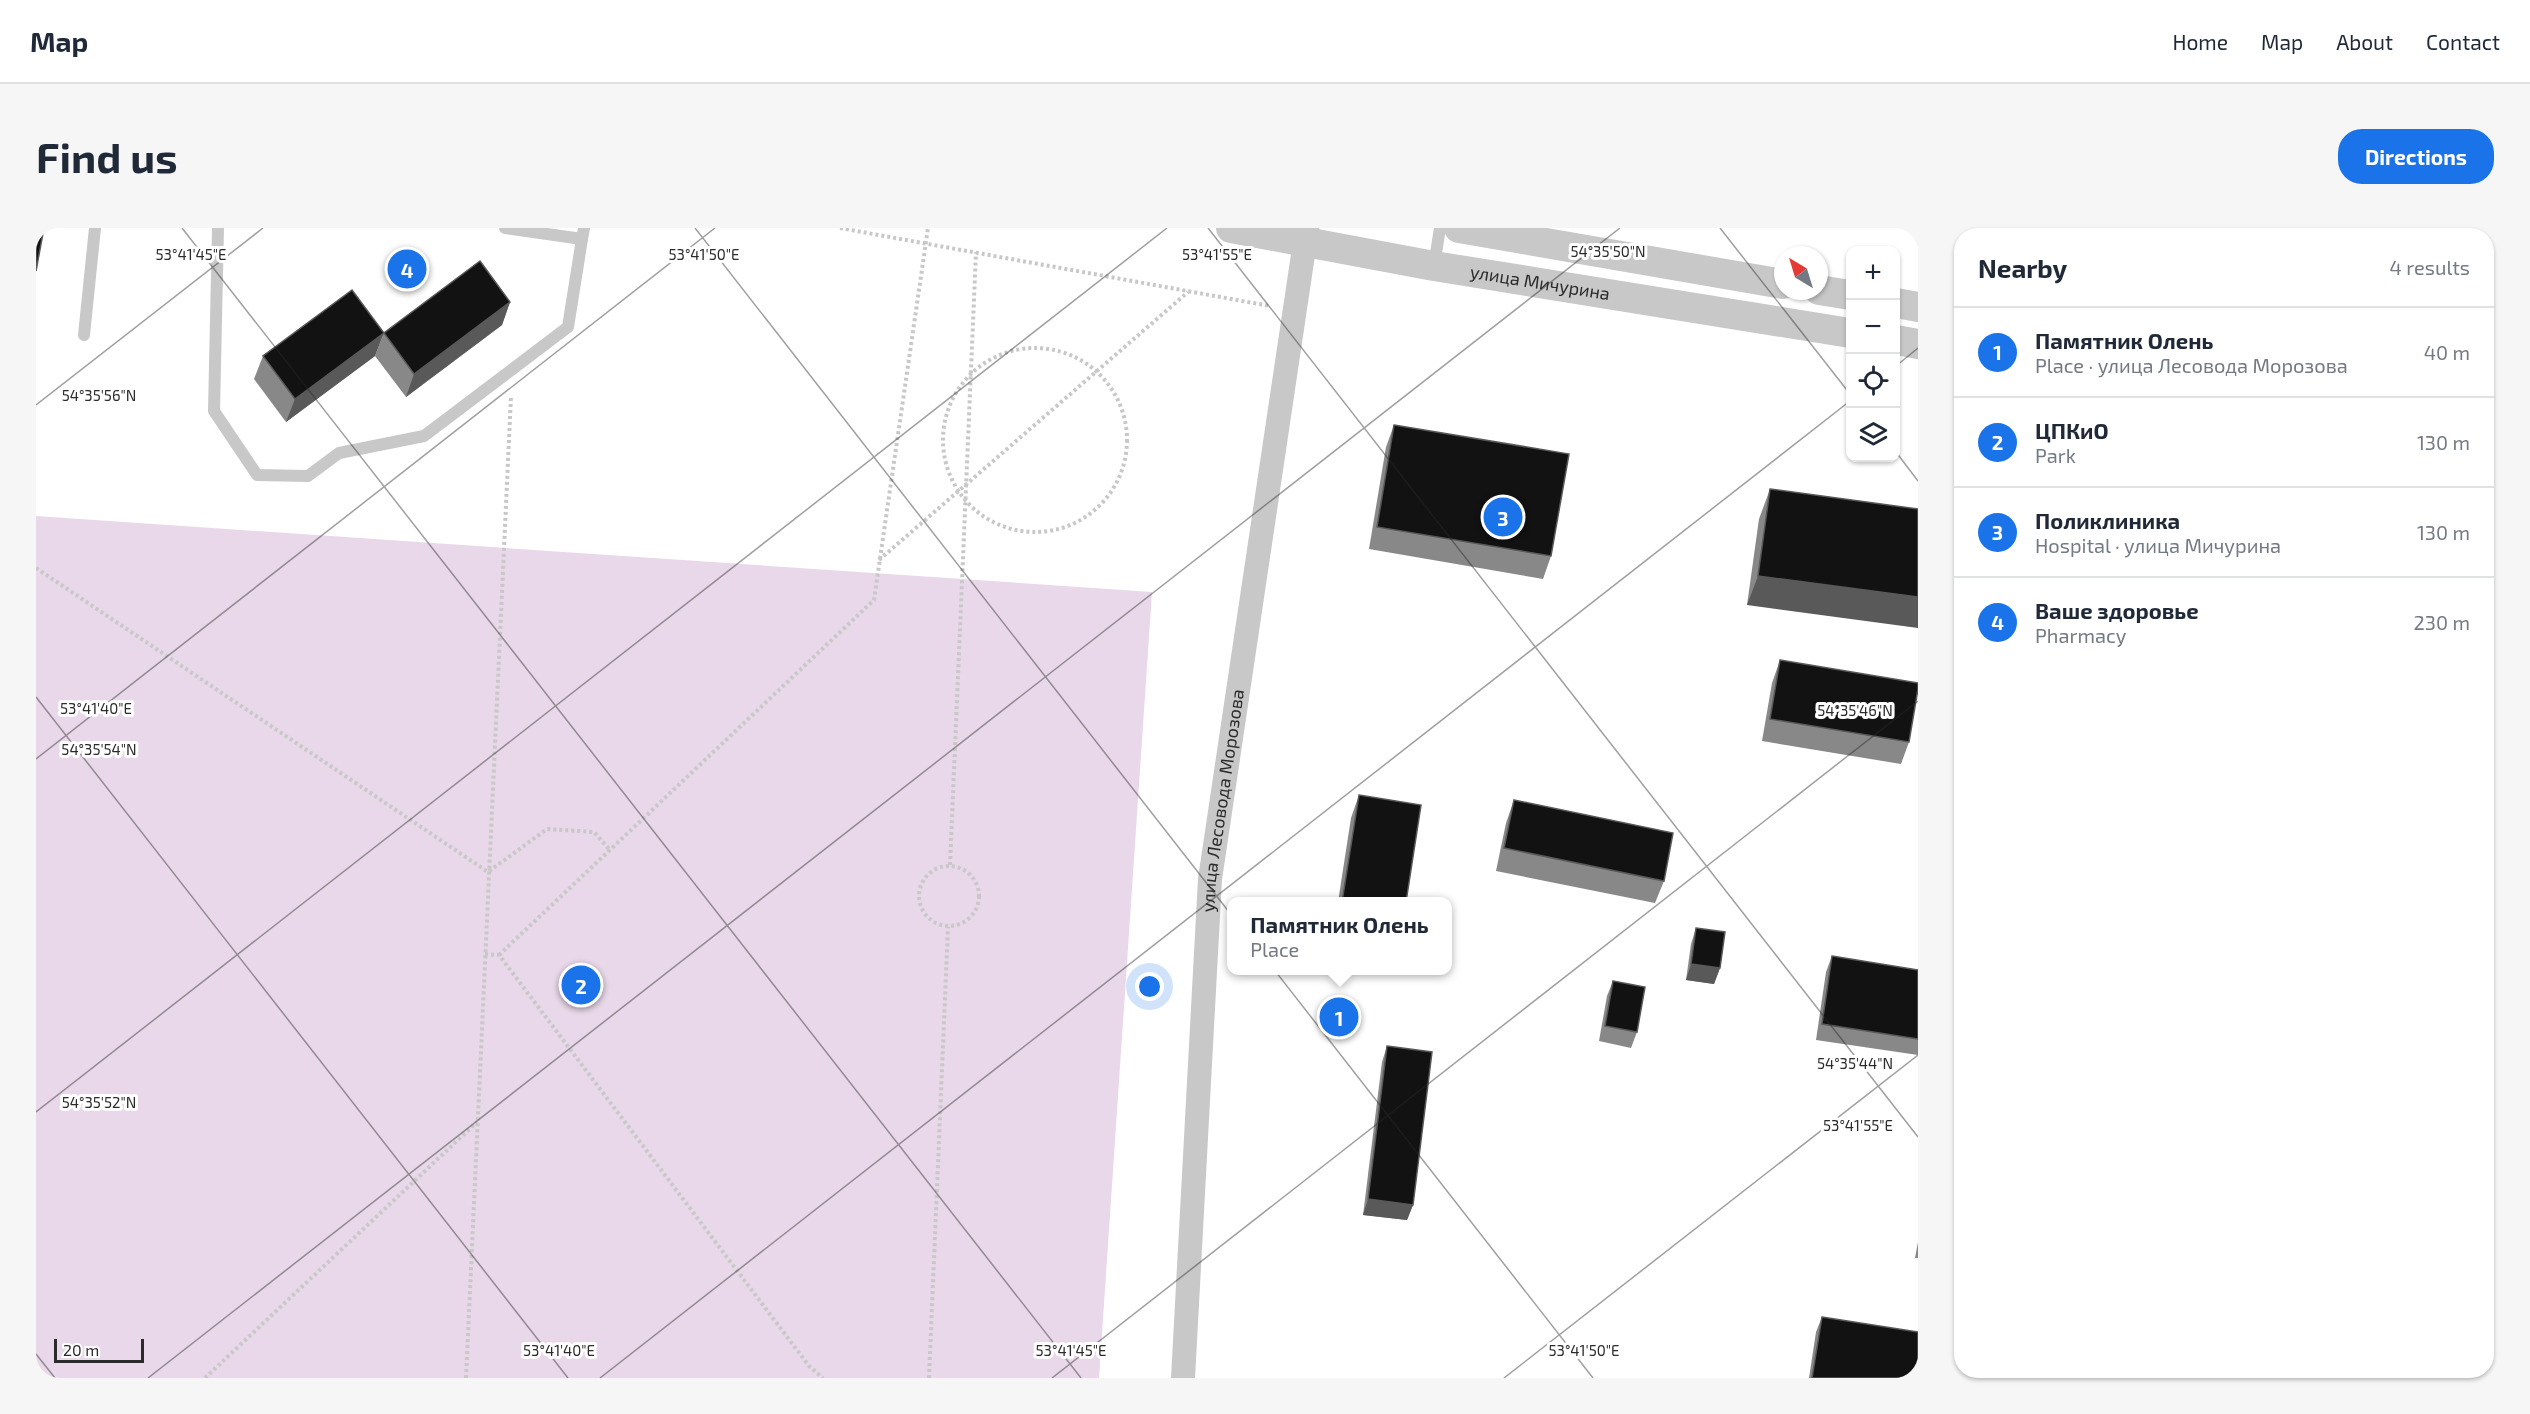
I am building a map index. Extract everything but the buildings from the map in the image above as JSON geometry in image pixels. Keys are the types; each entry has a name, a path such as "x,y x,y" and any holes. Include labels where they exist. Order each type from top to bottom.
{"street":[{"name":"улица Мичурина","path":"1231,228 1305,235 1434,266 1846,332"},
{"path":"1459,228 1774,282"},
{"name":"улица Лесовода Морозова","path":"1183,1378 1210,879 1305,235"},
{"path":"1828,291 1846,294"},
{"path":"1900,304 1918,307"},
{"path":"1900,341 1918,344"}],"lane":[{"path":"84,335 95,228"},
{"path":"218,228 214,411 257,475 308,476 339,453 424,436 568,327 583,234 505,228"},
{"path":"1434,266 1440,228"}],"path":[{"path":"840,228 1294,311"},
{"path":"484,954 500,955 874,600 928,228"},
{"path":"950,866 976,252"},
{"path":"879,560 1189,291"},
{"path":"1043,348 1062,352 1081,360 1097,371 1110,386 1120,404 1127,443 1125,463 1118,482 1107,498 1092,513 1076,524 1057,531 1027,532 997,525 980,515 965,502 949,476 942,440 950,404 958,387 970,374 986,362 1004,353 1043,348"},
{"path":"466,1378 512,370"},
{"path":"36,567 488,872"},
{"path":"488,872 547,829 594,832 610,850"},
{"path":"950,866 962,868 972,875 978,886 980,897 977,909 970,919 960,925 948,927 936,924 926,917 920,907 918,895 921,883 928,874 938,867 950,866"},
{"path":"930,1378 948,927"},
{"path":"500,955 809,1366 823,1378"},
{"path":"205,1378 477,1122"}],"shaded area":[{"path":"36,516 1152,592 1099,1378 36,1378"}],"place":[{"name":"Ваше здоровье","path":"407,269"},
{"name":"Поликлиника","path":"1503,517"},
{"name":"ЦПКиО","path":"581,985"},
{"name":"Памятник Олень","path":"1339,1017"}]}
